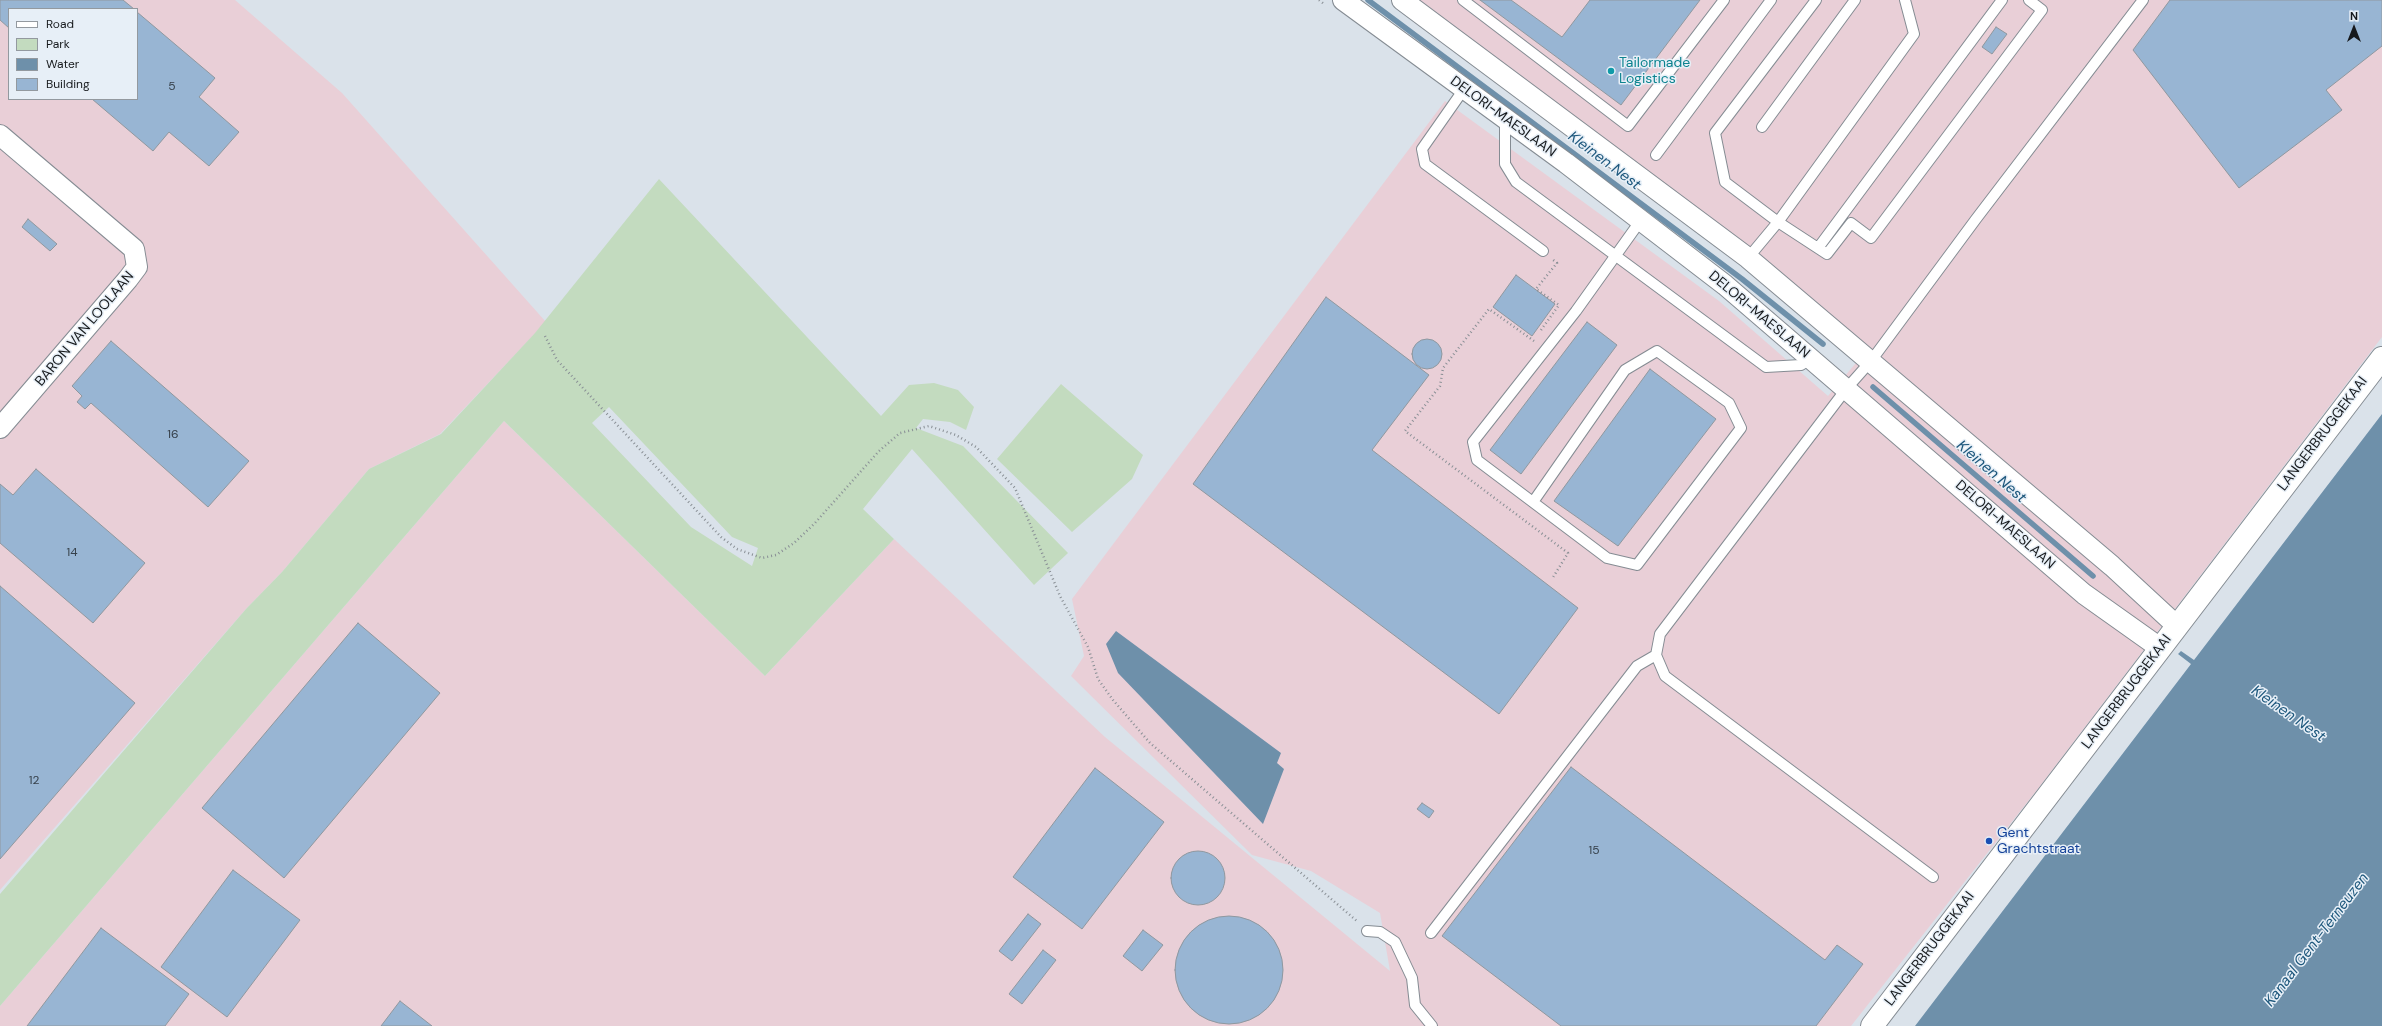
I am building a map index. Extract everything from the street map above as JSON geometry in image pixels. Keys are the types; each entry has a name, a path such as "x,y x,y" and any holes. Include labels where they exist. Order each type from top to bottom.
{"main road":[{"name":"LANGERBRUGGEKAAI","path":"1872,1026 2382,358"}],"street":[{"name":"DELORI-MAESLAAN","path":"1343,0 1505,119 1725,285 1847,388 2084,594 2160,648"},
{"path":"1402,0 1748,258 2112,566 2177,626"},
{"name":"BARON VAN LOOLAAN","path":"0,135 134,249 136,266 128,279 0,428"}],"lane":[{"path":"1463,0 1628,126 1724,0"},
{"path":"1656,155 1771,0"},
{"path":"1816,0 1714,133 1725,182 1778,222 1828,254 1851,223 1871,238 2042,10 2029,0"},
{"path":"1762,127 1855,0"},
{"path":"1748,258 1778,222 1914,34 1905,0"},
{"path":"1818,248 2002,0"},
{"path":"1933,877 1665,676 1656,655 1660,634 1847,388 1871,361 2143,0"},
{"path":"1464,89 1422,149 1425,164 1543,251"},
{"path":"1505,119 1505,164 1516,182 1766,367 1801,366 1812,358"},
{"path":"1533,502 1624,370 1657,351 1729,403 1741,428 1637,565 1607,558 1477,460 1473,442 1576,311 1640,220"},
{"path":"1431,933 1637,666 1656,655"},
{"path":"1367,931 1380,932 1395,942 1412,978 1415,1005 1432,1026"}],"path":[{"path":"545,336 557,360 721,537 737,549 762,558 776,555 794,543 815,523 879,451 900,433 929,426 956,435 976,447 1015,488 1060,596 1088,647 1098,679 1113,700 1150,743 1367,931"}],"shaded area":[{"path":"0,0 235,0 342,93 546,322 440,434 369,469 282,572 246,609 0,890"},
{"path":"1414,0 2382,0 2382,337 2037,790 1851,1026 0,1026 0,1006 504,421 765,676 894,539 1105,737 1390,971 1380,913 1311,871 1252,855 1071,676 1084,656 1072,599 1445,101 1719,301 1828,396 1866,351"}],"green space":[{"path":"659,179 881,416 909,385 934,383 958,390 974,407 966,430 950,422 923,419 916,428 963,446 1068,553 1034,585 912,449 863,509 894,539 765,676 504,421 0,1006 0,894 246,609 282,572 369,469 441,434 535,333","holes":["609,407 732,537 758,548 752,566 691,527 592,423"]},
{"path":"1061,384 1143,455 1132,479 1072,532 997,459"}],"water":[{"name":"Kanaal Gent-Terneuzen","path":"2382,414 2382,1026 1915,1026 2191,664 2178,654 2181,651 2194,660"},
{"path":"1116,631 1281,753 1277,763 1284,769 1263,824 1118,673 1106,644"}],"building":[{"path":"0,0 123,0 133,8 8,8 8,27 0,20"},
{"name":"Tailormade Logistics","path":"1480,0 1511,0 1562,37 1590,0 1700,0 1621,105"},
{"path":"2170,0 2382,0 2382,46 2326,90 2342,110 2239,188 2133,50"},
{"path":"138,13 215,78 199,97 239,132 209,166 169,132 153,151 93,100 138,100"},
{"path":"1996,27 2007,34 1992,54 1982,47"},
{"path":"28,219 57,244 50,251 22,227"},
{"path":"1516,275 1555,304 1532,336 1493,307"},
{"path":"1326,297 1429,375 1372,450 1578,608 1499,714 1193,484"},
{"path":"1587,322 1617,345 1521,474 1490,450"},
{"path":"1427,339 1433,340 1441,348 1441,360 1433,368 1427,369 1421,368 1413,360 1412,354 1413,348 1421,340"},
{"path":"111,341 249,461 208,507 91,403 85,409 77,402 82,396 72,386"},
{"path":"1650,369 1716,419 1618,546 1554,501"},
{"path":"36,469 145,563 93,623 0,543 0,484 13,495"},
{"path":"0,586 135,703 0,859"},
{"path":"358,623 440,693 284,878 202,808"},
{"path":"1571,767 1825,960 1837,945 1863,964 1816,1026 1561,1026 1442,936"},
{"path":"1095,768 1164,822 1082,929 1013,877"},
{"path":"1422,803 1434,811 1429,818 1417,809"},
{"path":"1198,851 1208,853 1217,859 1223,868 1225,878 1223,888 1217,897 1208,903 1198,905 1188,903 1179,897 1173,888 1171,878 1173,868 1179,859 1188,853"},
{"path":"233,870 300,920 227,1017 161,967"},
{"path":"1028,914 1041,924 1012,961 999,951"},
{"path":"1229,916 1250,920 1267,932 1279,949 1283,970 1279,991 1267,1008 1250,1020 1229,1024 1208,1020 1191,1008 1179,991 1175,970 1179,949 1191,932 1208,920"},
{"path":"101,928 189,994 165,1026 27,1026"},
{"path":"1143,930 1163,945 1142,971 1123,956"},
{"path":"1043,950 1056,960 1022,1004 1009,994"},
{"path":"400,1001 432,1026 381,1026"}],"waterway":[{"name":"Kleinen Nest","path":"1368,0 1742,279 1823,344"},
{"name":"Kleinen Nest","path":"1873,387 2093,576"}],"place":[{"name":"Tailormade Logistics","path":"1611,71"},
{"name":"Gent Grachtstraat","path":"1989,841"}]}
